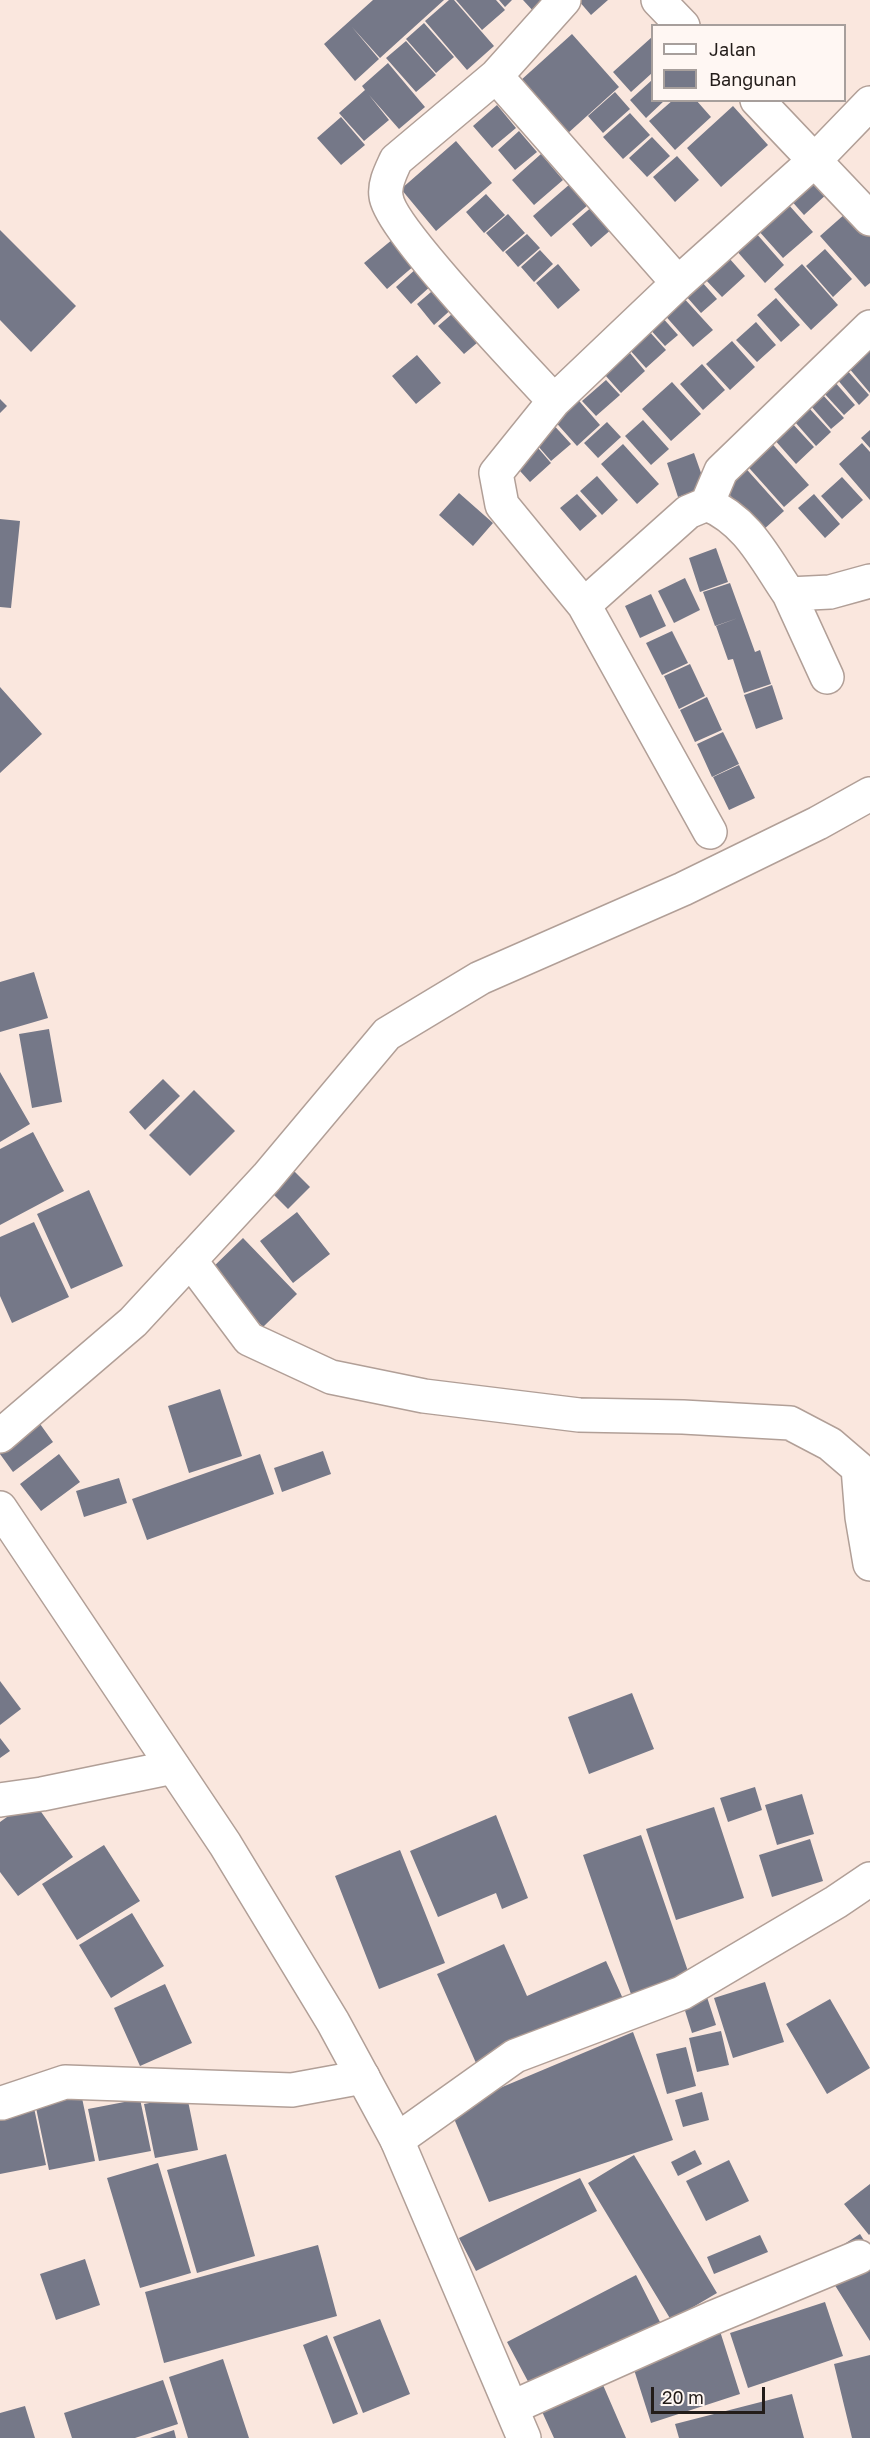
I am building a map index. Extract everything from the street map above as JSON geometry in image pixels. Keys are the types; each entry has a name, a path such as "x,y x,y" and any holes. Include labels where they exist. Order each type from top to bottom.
{"main road":[{"path":"554,401 432,265 400,224 386,196 388,177 396,160 496,76 564,0"},
{"path":"658,0 681,24"},
{"path":"496,76 678,283"},
{"path":"759,102 870,219"},
{"path":"710,832 584,605 502,505 496,473 554,401 678,283 814,161 870,103"},
{"path":"584,605 688,513 707,504 721,471 870,327"},
{"path":"707,504 733,517 748,534 789,594 827,677"},
{"path":"789,594 830,592 870,581"},
{"path":"0,1436 134,1322 267,1177 387,1034 480,978 683,889 818,823 870,794"},
{"path":"190,1260 249,1340 331,1377 424,1396 579,1415 683,1417 790,1423 830,1444 858,1468 862,1516 870,1564"},
{"path":"0,1508 225,1844 333,2022 397,2140 513,2407 524,2438"},
{"path":"0,1800 42,1794 173,1767"},
{"path":"397,2140 515,2056 682,1992 837,1902 870,1879"},
{"path":"2,2103 65,2082 292,2090 363,2077"},
{"path":"513,2407 712,2318 859,2257"}],"building":[{"path":"373,0 444,0 380,58 352,27 379,59 355,81 324,44"},
{"path":"449,0 454,0 494,46 467,70 425,21"},
{"path":"456,0 496,0 505,10 482,30"},
{"path":"499,0 512,0 505,7"},
{"path":"523,0 550,0 535,13"},
{"path":"578,0 608,0 591,15"},
{"path":"424,23 454,57 436,73 406,39"},
{"path":"572,34 619,87 567,134 520,81"},
{"path":"651,38 651,74 631,92 613,72"},
{"path":"406,41 436,75 416,92 386,58"},
{"path":"388,63 425,107 399,129 369,95 389,120 364,141 339,113 365,90 362,86"},
{"path":"651,81 651,102 663,102 646,118 630,100"},
{"path":"615,92 630,109 603,133 588,116"},
{"path":"671,102 698,102 711,117 675,150 649,121"},
{"path":"497,105 516,128 492,148 473,126"},
{"path":"733,106 768,145 721,187 687,148"},
{"path":"630,113 650,135 623,159 603,137"},
{"path":"341,117 365,145 341,165 317,138"},
{"path":"519,131 537,152 515,170 498,150"},
{"path":"652,137 670,156 647,177 629,158"},
{"path":"456,141 492,183 436,231 401,189"},
{"path":"541,154 563,180 534,205 512,180"},
{"path":"677,156 699,180 675,202 653,177"},
{"path":"814,175 829,192 804,215 789,198"},
{"path":"570,184 588,205 551,237 533,216"},
{"path":"486,194 505,215 484,233 466,212"},
{"path":"779,194 813,232 783,258 749,220"},
{"path":"594,205 613,228 591,247 572,224"},
{"path":"854,206 870,224 870,283 865,287 820,236"},
{"path":"508,214 525,233 503,252 486,233"},
{"path":"748,224 784,265 765,283 728,241"},
{"path":"0,230 76,306 31,352 0,320"},
{"path":"527,234 540,248 518,267 505,252"},
{"path":"393,239 415,265 387,289 364,263"},
{"path":"825,249 852,279 833,297 806,266"},
{"path":"540,250 553,264 534,282 521,267"},
{"path":"729,258 745,276 722,297 705,279"},
{"path":"558,264 580,290 558,309 536,283"},
{"path":"802,264 838,305 811,330 774,289"},
{"path":"418,267 433,284 411,304 396,287"},
{"path":"702,282 717,299 701,313 686,296"},
{"path":"438,286 455,306 434,325 417,304"},
{"path":"681,295 713,330 693,347 662,312"},
{"path":"776,298 800,325 781,342 757,315"},
{"path":"459,308 484,337 464,354 438,326"},
{"path":"661,316 678,335 665,346 648,327"},
{"path":"756,322 776,345 757,362 736,340"},
{"path":"648,330 666,350 646,368 628,348"},
{"path":"732,341 755,367 730,390 706,364"},
{"path":"868,349 870,350 870,393 848,367"},
{"path":"630,353 645,371 621,393 605,375"},
{"path":"417,355 441,383 416,404 392,376"},
{"path":"702,364 725,390 703,410 680,384"},
{"path":"846,369 869,395 859,405 836,378"},
{"path":"606,380 620,395 596,416 582,401"},
{"path":"834,381 855,405 844,415 823,392"},
{"path":"672,382 701,414 671,441 642,409"},
{"path":"822,394 844,418 831,429 810,405"},
{"path":"574,395 600,425 577,446 551,417"},
{"path":"0,399 7,406 0,413"},
{"path":"809,408 831,432 816,446 795,422"},
{"path":"643,420 669,449 651,465 625,436"},
{"path":"550,421 571,444 551,461 531,438"},
{"path":"607,422 621,437 598,458 584,443"},
{"path":"791,422 814,447 796,464 773,438"},
{"path":"870,430 870,448 861,438"},
{"path":"767,438 809,485 784,507 742,460"},
{"path":"532,441 551,463 530,482 510,460"},
{"path":"862,443 870,452 870,500 839,464"},
{"path":"623,444 659,484 637,504 601,464"},
{"path":"694,453 706,487 678,497 667,463"},
{"path":"741,463 784,511 762,531 719,483"},
{"path":"597,476 618,500 602,515 580,491"},
{"path":"842,477 863,500 842,519 821,496"},
{"path":"459,493 493,523 473,546 439,515"},
{"path":"577,494 597,516 580,531 560,508"},
{"path":"814,494 840,524 825,538 798,508"},
{"path":"0,519 20,521 11,608 0,607"},
{"path":"716,548 728,582 700,592 689,558"},
{"path":"685,578 700,610 674,623 658,591"},
{"path":"730,583 755,652 760,650 771,684 744,693 733,659 728,660 716,626 738,618 715,626 703,592"},
{"path":"651,594 666,626 640,638 625,606"},
{"path":"672,631 688,663 662,675 646,643"},
{"path":"690,664 705,696 679,709 664,676"},
{"path":"772,685 783,719 756,729 744,695"},
{"path":"0,687 42,734 0,773"},
{"path":"707,697 722,730 695,742 680,710"},
{"path":"723,732 739,764 712,777 697,744"},
{"path":"739,765 755,798 729,810 713,777"},
{"path":"34,972 48,1018 0,1032 0,982"},
{"path":"49,1029 62,1102 32,1108 19,1034"},
{"path":"0,1072 30,1124 0,1142"},
{"path":"163,1079 180,1096 145,1130 129,1112"},
{"path":"194,1090 235,1131 190,1176 149,1135"},
{"path":"33,1132 64,1191 0,1225 0,1149"},
{"path":"292,1169 310,1187 288,1209 270,1191"},
{"path":"89,1190 123,1266 71,1289 37,1214"},
{"path":"297,1212 330,1254 293,1283 260,1241"},
{"path":"34,1222 69,1297 12,1323 0,1296 0,1237"},
{"path":"243,1238 297,1294 263,1327 209,1271"},
{"path":"220,1389 242,1456 189,1473 168,1406"},
{"path":"35,1417 53,1442 13,1472 0,1454 0,1444"},
{"path":"323,1451 331,1474 282,1492 274,1468"},
{"path":"59,1454 80,1482 41,1511 20,1484"},
{"path":"260,1454 274,1494 147,1540 132,1499"},
{"path":"119,1478 127,1503 84,1517 76,1491"},
{"path":"0,1681 21,1709 0,1725"},
{"path":"632,1693 654,1749 589,1774 568,1717"},
{"path":"0,1738 10,1751 0,1758"},
{"path":"755,1787 762,1810 728,1822 720,1798"},
{"path":"802,1794 814,1834 777,1845 765,1805"},
{"path":"32,1799 73,1857 18,1896 0,1872 0,1822"},
{"path":"714,1807 744,1898 676,1920 646,1829"},
{"path":"496,1815 528,1898 502,1909 496,1893 438,1917 410,1851"},
{"path":"641,1835 690,1977 632,1997 583,1855"},
{"path":"810,1839 823,1881 772,1897 759,1855"},
{"path":"104,1845 140,1901 77,1940 42,1884"},
{"path":"400,1850 445,1963 379,1989 335,1876"},
{"path":"132,1913 164,1966 111,1998 79,1945"},
{"path":"504,1944 527,1996 606,1961 624,2001 476,2063 437,1974"},
{"path":"765,1982 784,2042 733,2058 714,1998"},
{"path":"165,1984 192,2043 140,2066 114,2008"},
{"path":"706,1994 716,2025 692,2033 682,2001"},
{"path":"830,1999 870,2068 827,2094 786,2024"},
{"path":"721,2031 729,2065 697,2072 689,2038"},
{"path":"633,2032 673,2140 489,2202 450,2109"},
{"path":"686,2047 696,2086 667,2094 656,2054"},
{"path":"702,2092 709,2120 683,2127 675,2100"},
{"path":"81,2093 95,2161 49,2170 35,2103"},
{"path":"187,2096 198,2150 155,2158 144,2104"},
{"path":"140,2099 151,2151 99,2161 88,2109"},
{"path":"33,2103 46,2165 0,2174 0,2110"},
{"path":"695,2150 702,2164 678,2176 671,2162"},
{"path":"226,2154 255,2256 197,2273 167,2170"},
{"path":"634,2155 717,2293 671,2320 588,2183"},
{"path":"729,2160 749,2201 706,2221 686,2181"},
{"path":"158,2163 191,2273 140,2288 107,2178"},
{"path":"580,2178 597,2211 476,2271 459,2238"},
{"path":"870,2184 870,2234 869,2235 844,2204"},
{"path":"860,2234 870,2250 870,2341 819,2260"},
{"path":"760,2235 768,2252 714,2274 707,2257"},
{"path":"318,2245 337,2316 164,2363 145,2292"},
{"path":"85,2259 100,2305 56,2320 40,2274"},
{"path":"636,2275 660,2322 532,2389 507,2342"},
{"path":"825,2302 843,2356 748,2388 730,2333"},
{"path":"380,2319 410,2394 363,2413 333,2337"},
{"path":"719,2328 740,2394 651,2423 630,2357"},
{"path":"327,2335 358,2414 333,2424 303,2345"},
{"path":"870,2355 870,2438 852,2438 834,2364"},
{"path":"223,2359 249,2438 188,2438 169,2377"},
{"path":"600,2378 626,2438 554,2438 539,2405"},
{"path":"163,2380 178,2424 135,2438 72,2438 64,2413"},
{"path":"792,2394 804,2438 679,2438 675,2424"},
{"path":"25,2406 35,2438 0,2438 0,2413"},
{"path":"174,2430 176,2438 150,2438"}]}
